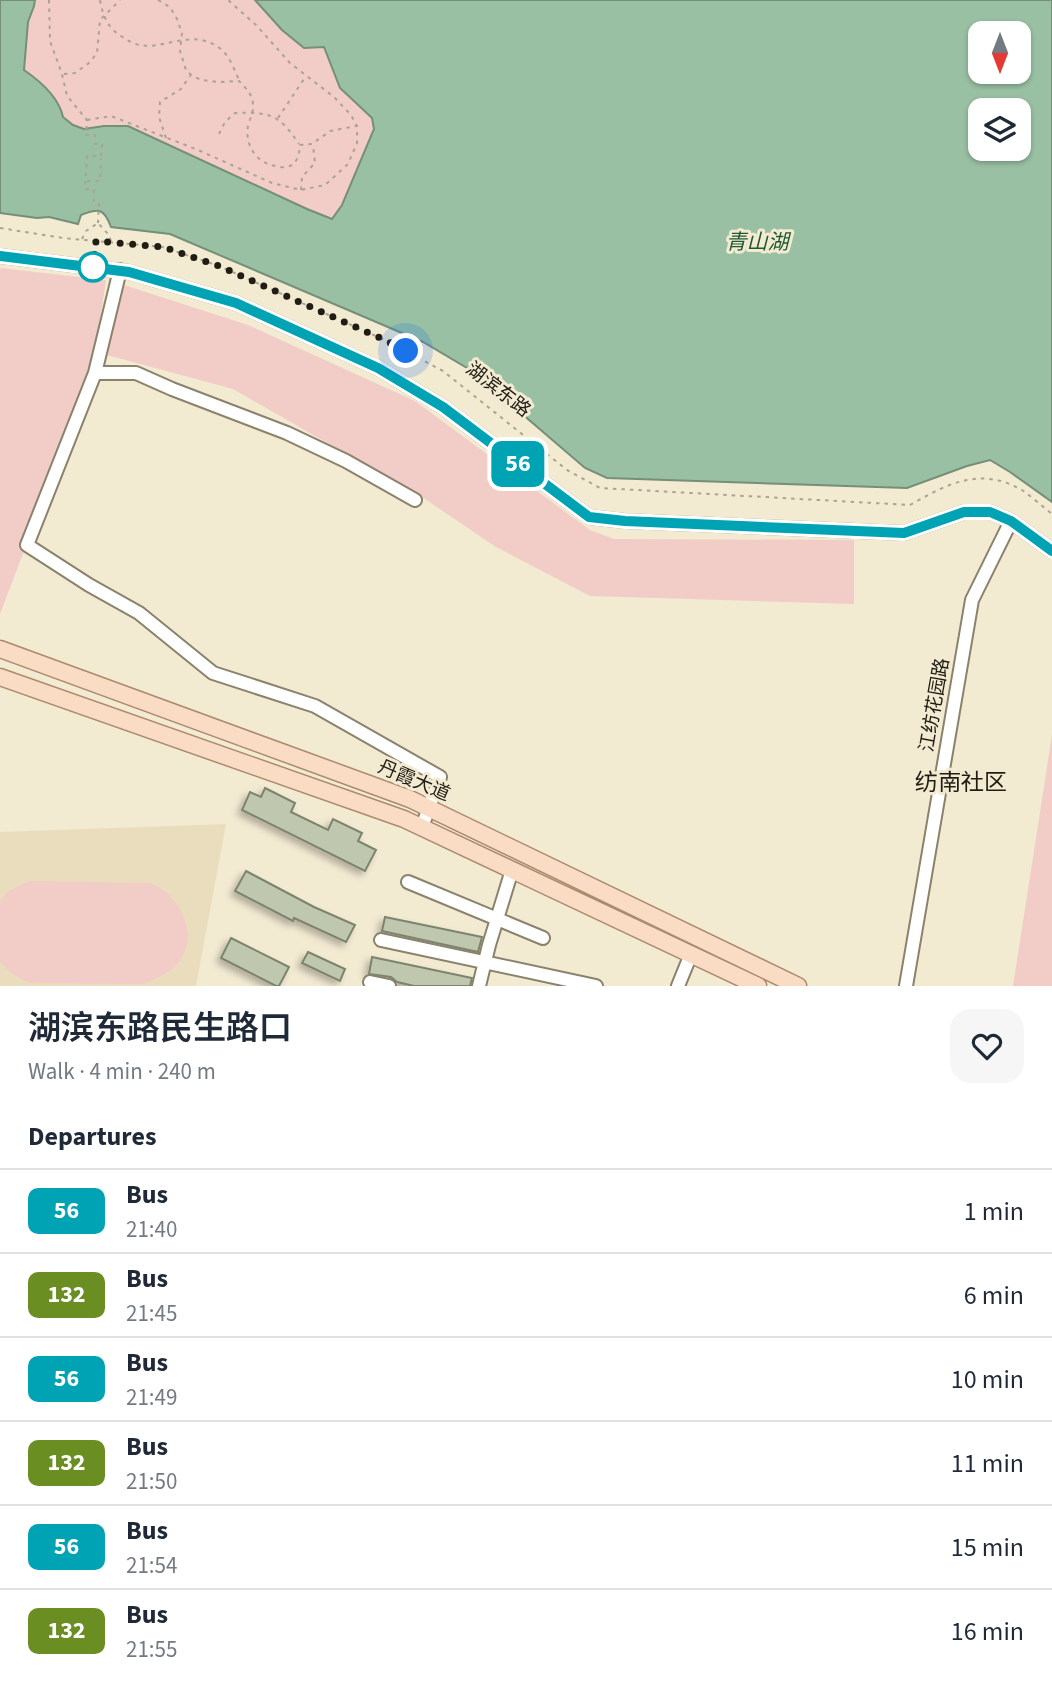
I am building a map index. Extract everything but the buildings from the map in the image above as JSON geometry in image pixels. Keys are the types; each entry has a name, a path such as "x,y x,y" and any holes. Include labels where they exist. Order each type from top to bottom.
{"main road":[{"name":"丹霞大道","path":"0,649 410,799 797,986"},
{"name":"丹霞大道","path":"0,677 404,818 758,986"}],"street":[{"path":"0,256 129,272 236,303 378,368 443,407 589,517 625,521 904,533 964,512 990,512 1011,521 1052,551"},
{"path":"120,271 95,373 27,545 139,613 213,673 315,706 440,777 422,827"},
{"path":"95,373 136,373 287,433 346,461 415,500"},
{"name":"江纺花园路","path":"906,986 972,600 1011,521"},
{"path":"479,986 512,870"},
{"path":"408,882 543,937"},
{"path":"381,940 596,986"},
{"path":"678,986 691,954"},
{"path":"370,982 389,986"}],"path":[{"path":"49,0 50,41 67,96 87,120 86,135 95,135 95,144 102,144 100,181 86,181"},
{"path":"100,0 103,17 116,33 139,45 181,40 205,41 217,46 229,57 239,81 249,92 253,102 253,112 248,126 248,141 255,156 280,167 289,167 298,160 300,145 290,130 270,115 253,112 235,113 225,122 219,134"},
{"path":"62,74 75,72 89,63 97,53 100,20 120,0"},
{"path":"158,0 170,7 177,19 182,33 180,51 186,70 201,80 239,81"},
{"path":"87,120 111,116 272,183 301,190 325,184 348,164 357,143 357,126 351,115 334,97 290,63 256,25 228,0"},
{"path":"166,138 159,117 160,102 181,89 191,75"},
{"path":"278,119 307,75"},
{"path":"300,145 312,144 330,131 357,126"},
{"path":"301,190 302,177 316,163 312,144"},
{"path":"102,156 88,156 85,189 94,190 93,201 99,202 98,223 110,235 111,242"},
{"path":"82,239 86,230 98,223"},
{"name":"湖滨东路","path":"0,228 163,247 219,266 387,341 443,371 567,470 600,488 910,505 934,491 972,478 999,481 1021,490 1052,514"}],"shaded area":[{"path":"35,0 255,0 282,30 304,48 324,46 340,88 372,118 375,129 342,205 332,219 129,127 104,126 84,129 73,125 63,117 24,70 28,22"},
{"path":"0,268 106,280 92,372 0,614"},
{"path":"124,285 248,325 415,401 590,530 614,539 854,540 854,604 590,596 496,547 425,499 233,389 107,355"},
{"path":"1052,735 1052,986 1013,986"},
{"path":"226,824 196,986 0,986 0,832"},
{"path":"29,881 149,883 160,888 170,896 184,917 188,941 184,953 170,971 143,984 29,983 11,973 0,962 0,901 7,892"}],"water":[{"name":"青山湖","path":"0,0 35,0 28,22 24,70 48,91 63,117 73,125 84,129 128,126 332,219 342,205 374,129 372,118 340,88 324,47 304,48 282,30 255,0 1052,0 1052,502 990,460 907,488 607,478 585,468 472,371 423,342 170,234 111,227 106,216 100,211 81,215 78,224 49,217 0,213"}],"bus line":[{"name":"56","path":"0,256 129,272 236,303 378,368 443,407 589,517 625,521 904,533 964,512 990,512 1011,521 1052,551"}],"district":[{"name":"纺南社区","path":"961,782"}],"route":[{"path":"93,267 96,241 163,247 219,266 406,351"}]}
